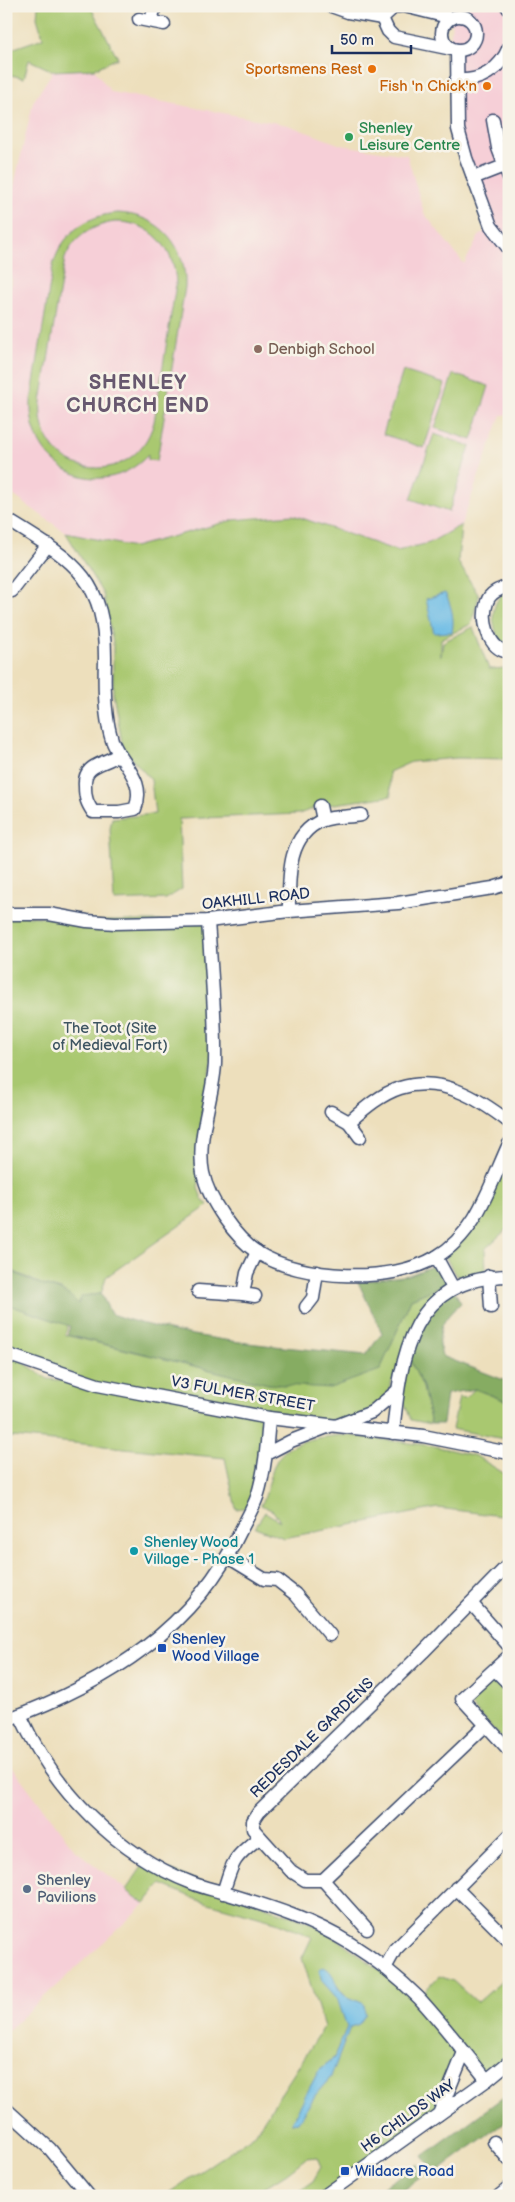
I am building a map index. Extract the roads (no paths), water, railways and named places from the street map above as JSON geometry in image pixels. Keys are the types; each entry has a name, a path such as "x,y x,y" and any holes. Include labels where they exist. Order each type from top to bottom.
{"street":[{"path":"154,6 145,20 164,24"},
{"path":"331,6 348,12 382,18"},
{"path":"402,6 461,14 472,22 476,36 472,45 465,50 454,50 394,37 388,31 382,18 394,7 402,6"},
{"path":"461,14 445,25 442,31 444,41 454,50 458,129 473,178 491,226 509,249"},
{"path":"456,80 472,80 494,70 503,60 509,47"},
{"path":"473,178 507,169 495,134 493,120"},
{"path":"6,519 48,545 79,571 89,585 100,609 105,634 104,685 112,741 130,768 137,783 139,800 135,809 118,812 93,812 86,802 84,779 89,770 100,763 111,760 119,754"},
{"path":"12,591 48,545"},
{"path":"509,586 494,592 487,602 486,620 490,638 496,647 509,652"},
{"path":"320,806 324,820"},
{"path":"289,911 289,870 294,849 309,829 324,820 361,815"},
{"name":"OAKHILL ROAD","path":"6,914 49,914 87,921 121,923 208,921 289,911 398,903 492,888 509,883"},
{"path":"208,921 215,1028 215,1066 204,1126 203,1173 213,1200 225,1221 257,1252 284,1265 350,1276 388,1274 436,1257 466,1232 485,1202 509,1144"},
{"path":"349,1122 370,1104 400,1088 427,1084 457,1089 485,1103 509,1122"},
{"path":"331,1112 349,1122 360,1136"},
{"path":"198,1291 249,1295 247,1273 257,1252"},
{"path":"436,1257 452,1288"},
{"path":"314,1302 317,1272"},
{"path":"489,1276 491,1307"},
{"path":"393,1432 397,1391 405,1354 413,1331 426,1312 452,1288 489,1276 509,1276"},
{"name":"V3 FULMER STREET","path":"6,1354 98,1385 269,1418 423,1436 509,1453"},
{"path":"266,1454 290,1441 372,1412 397,1391"},
{"path":"6,1720 102,1678 129,1661 178,1619 228,1557 256,1500 266,1454 269,1418"},
{"path":"228,1557 264,1579 278,1580 295,1594 330,1635"},
{"path":"509,1564 471,1603 509,1646"},
{"name":"REDESDALE GARDENS","path":"260,1837 253,1828 253,1821 259,1812 471,1603"},
{"path":"509,1656 462,1699 509,1750"},
{"path":"495,1670 509,1684"},
{"path":"20,1715 30,1737 44,1759 74,1798 97,1822 143,1859 192,1884 299,1917 350,1944 385,1968 418,1998 487,2080"},
{"path":"223,1892 237,1856 260,1837 291,1872 305,1880 323,1880 486,1725"},
{"path":"385,1968 395,1950 507,1840"},
{"path":"323,1880 367,1929"},
{"path":"456,1888 509,1940"},
{"path":"439,2114 464,2052"},
{"name":"H6 CHILDS WAY","path":"324,2196 487,2080 509,2062"},
{"path":"6,2109 50,2148 89,2196"},
{"path":"494,2142 509,2160"},
{"path":"499,2196 509,2188"}],"water":[{"path":"445,593 452,612 452,632 434,633 426,599"},
{"path":"324,1967 328,1969 339,1990 344,1995 364,2004 365,2015 359,2024 350,2027 331,2077 316,2094 298,2122 291,2123 319,2070 334,2058 347,2027 337,1998 322,1981 319,1970"}],"place":[{"name":"Sportsmens Rest","path":"372,69"},
{"name":"Fish 'n Chick'n","path":"487,86"},
{"name":"Shenley Leisure Centre","path":"349,137"},
{"name":"Denbigh School","path":"258,349"},
{"name":"Shenley Wood Village - Phase 1","path":"134,1551"},
{"name":"Shenley Wood Village","path":"162,1648"},
{"name":"Shenley Pavilions","path":"27,1889"},
{"name":"Wildacre Road","path":"345,2171"}],"district":[{"name":"SHENLEY CHURCH END","path":"138,394"}],"park label":[{"name":"The Toot (Site of Medieval Fort)","path":"110,1036"}]}
